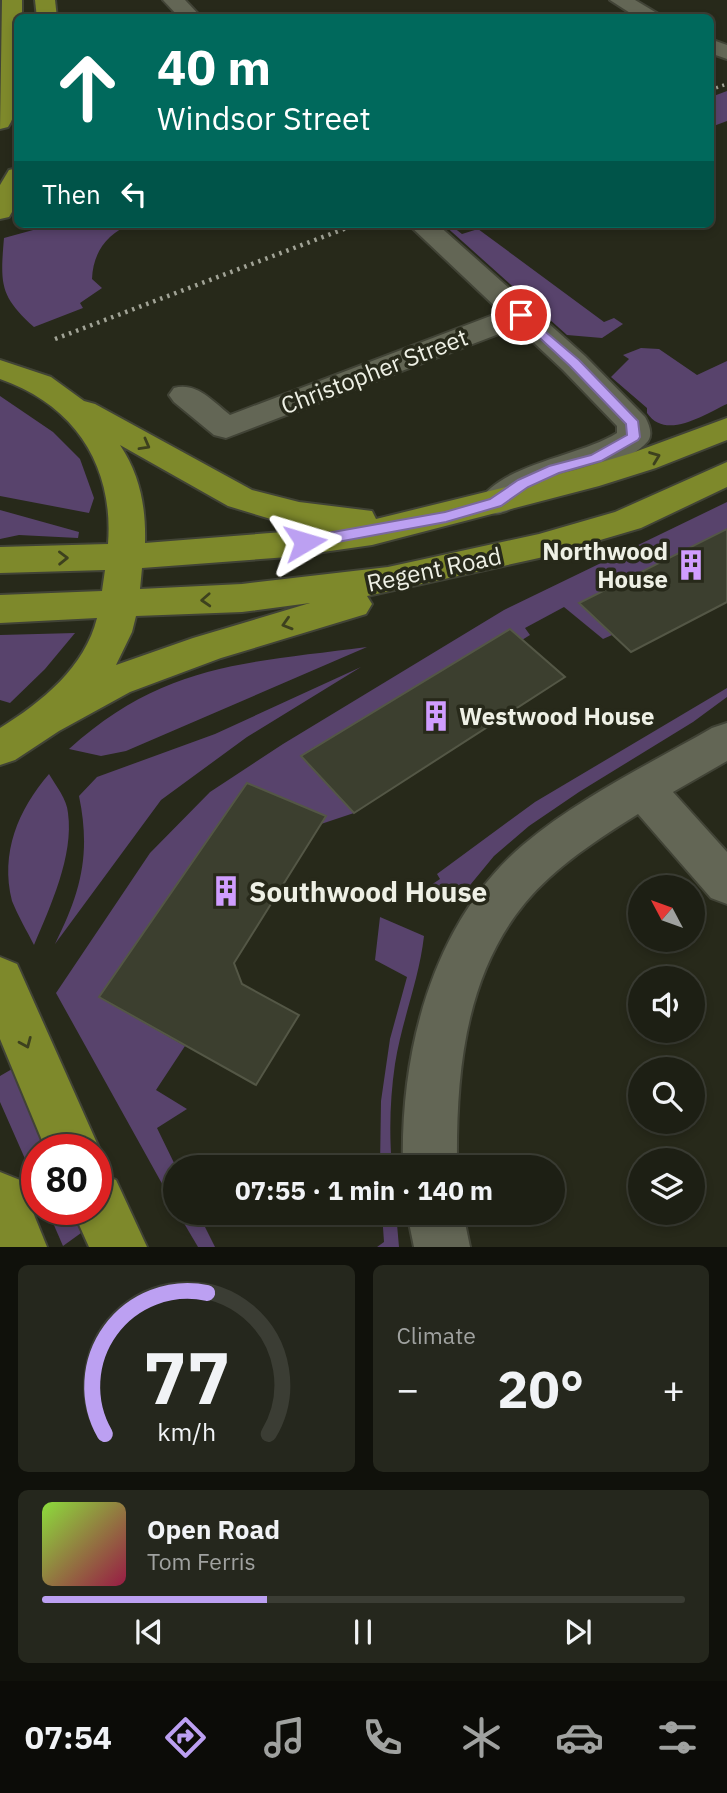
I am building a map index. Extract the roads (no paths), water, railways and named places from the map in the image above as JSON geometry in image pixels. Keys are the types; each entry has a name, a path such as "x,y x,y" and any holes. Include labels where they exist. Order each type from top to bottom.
{"highway":[{"path":"0,122 12,71 9,10"},
{"path":"0,211 14,183"},
{"path":"0,341 100,437 122,480 127,507 126,557 119,603 113,631 100,659 82,682 25,733 0,776"},
{"path":"0,369 55,393 226,491 266,507 326,519 446,517"},
{"name":"Regent Road","path":"0,560 227,551 330,540 446,517 617,471 719,435"},
{"name":"Regent Road","path":"0,609 242,598 388,580 539,546 628,520 727,473"},
{"path":"25,733 116,681 207,648 539,546"},
{"path":"0,980 66,1134"},
{"path":"0,1200 19,1247"},
{"path":"108,1225 119,1247"}],"street":[{"path":"173,0 188,14"},
{"path":"620,0 647,14"},
{"path":"425,228 574,363 633,424 634,437 596,458 554,470 523,484 495,503"},
{"name":"Christopher Street","path":"185,395 226,428 521,315"},
{"path":"430,1155 430,1091 446,1009 475,939 504,895 536,862 574,832 727,740"},
{"path":"644,790 727,884"},
{"path":"437,1225 442,1247"}],"railway":[{"path":"714,89 727,84"},
{"path":"55,339 346,228"}],"place":[{"name":"Northwood House","path":"691,565"},
{"name":"Westwood House","path":"436,716"},
{"name":"Southwood House","path":"226,891"}]}
